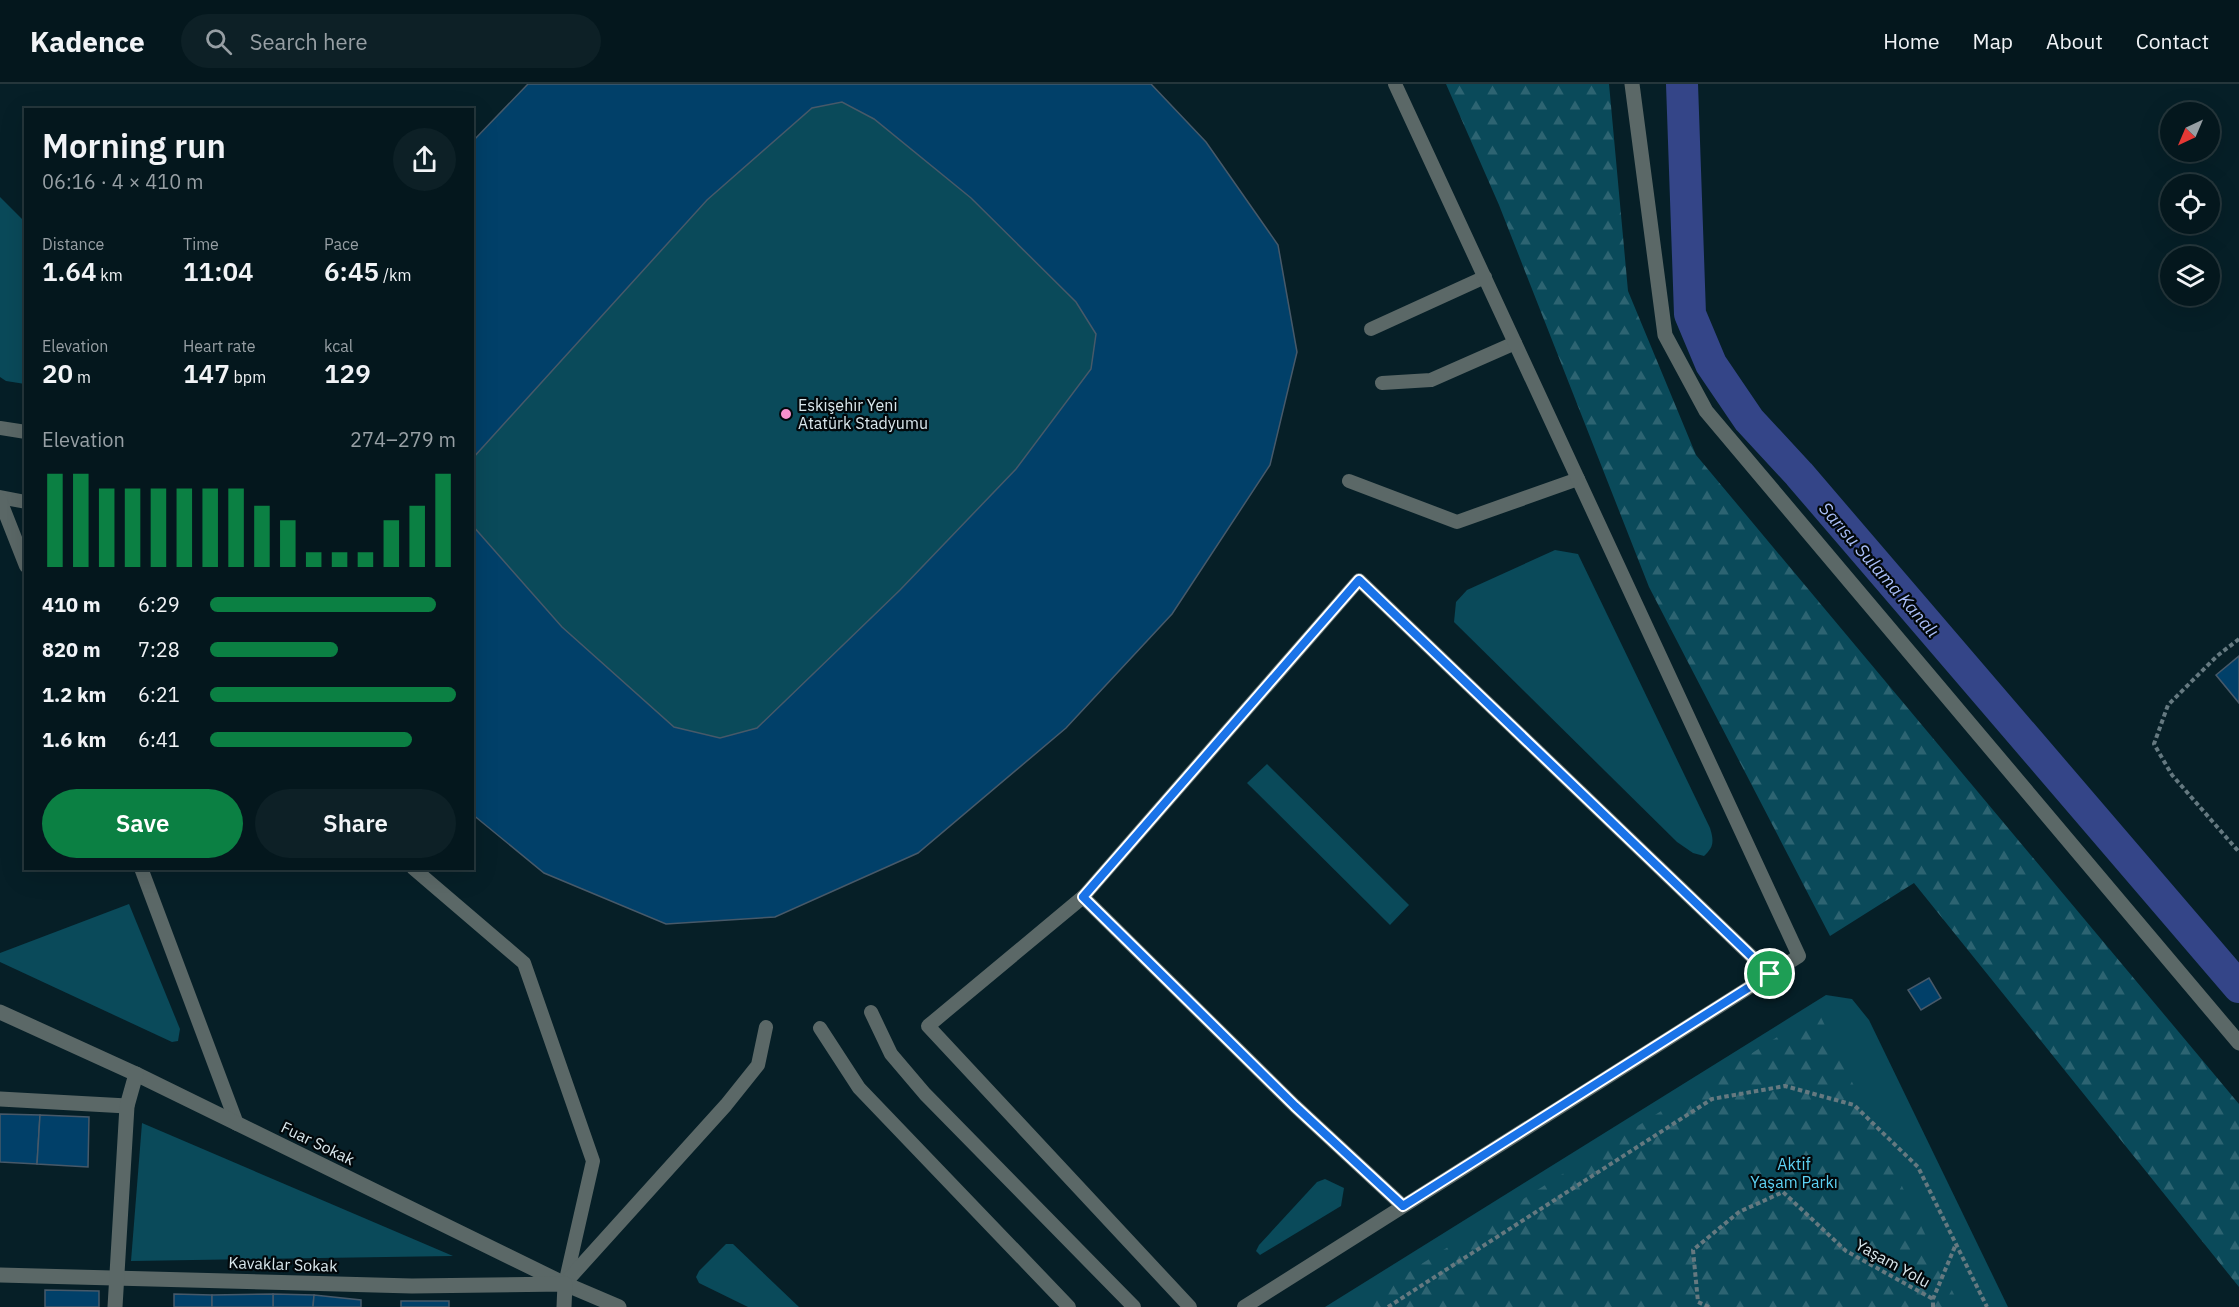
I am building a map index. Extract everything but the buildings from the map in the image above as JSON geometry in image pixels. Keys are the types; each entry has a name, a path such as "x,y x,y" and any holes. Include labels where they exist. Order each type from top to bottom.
{"street":[{"path":"1632,84 1665,335 1706,411 2239,1043"},
{"name":"Fuar Sokak","path":"0,1012 136,1074 565,1284 619,1307"},
{"path":"115,1307 127,1106 136,1074"},
{"path":"0,1099 127,1106"},
{"name":"Kavaklar Sokak","path":"0,1275 412,1286 565,1284"},
{"path":"564,1307 565,1284"}],"lane":[{"path":"1244,1307 1799,956 1395,84"},
{"path":"1371,329 1485,277"},
{"path":"1382,383 1431,380 1515,343"},
{"path":"0,428 24,432"},
{"path":"1349,481 1457,522 1578,479"},
{"path":"24,502 0,498 24,561"},
{"path":"1190,1307 928,1026 1083,897 1359,580 1770,974"},
{"path":"142,870 237,1124"},
{"path":"415,870 524,963 593,1161 565,1284"},
{"path":"1083,897 1295,1106 1403,1206"},
{"path":"871,1012 891,1054 925,1094 1134,1307"},
{"path":"565,1284 726,1105 758,1065 766,1027"},
{"path":"820,1028 859,1088 1069,1307"}],"path":[{"path":"2239,639 2217,656 2168,705 2154,744 2172,775 2239,852"},
{"path":"1388,1307 1712,1099 1785,1086 1854,1105 1918,1167 1987,1307"},
{"name":"Yaşam Yolu","path":"1709,1307 1698,1302 1693,1251 1739,1212 1783,1192 1845,1251 1933,1299"},
{"path":"1932,1307 1933,1299 1956,1244"}],"green space":[{"name":"Eskişehir Yeni Atatürk Stadyumu","path":"528,84 1151,84 1206,142 1278,245 1297,352 1270,465 1172,614 1066,728 918,853 775,917 666,924 544,873 474,815 474,140"},
{"path":"1446,84 1609,84 1628,291 1696,455 2239,1104 2239,1287 1914,883 1830,936 1649,587 1499,205"},
{"path":"0,197 24,221 24,384 6,381 0,377"},
{"path":"1555,550 1578,554 1710,828 1712,844 1704,856 1693,853 1677,842 1454,622 1456,602 1467,590"},
{"path":"1267,764 1409,905 1390,925 1247,783"},
{"path":"129,904 180,1029 178,1041 172,1042 0,962 0,953"},
{"name":"Aktif Yaşam Parkı","path":"1826,995 1852,999 1869,1020 2008,1307 1325,1307"},
{"name":"Aktif Yaşam Parkı","path":"1818,1011 1960,1307 1354,1307"},
{"path":"142,1123 453,1256 131,1261"},
{"path":"1325,1179 1344,1188 1341,1206 1260,1255 1256,1251 1259,1245 1317,1182"},
{"path":"726,1244 733,1244 799,1307 748,1307 699,1283 696,1277 699,1271"}],"waterway":[{"name":"Sarısu Sulama Kanalı","path":"1682,84 1690,314 1711,364 1749,420 1799,474 2239,987"}],"place":[{"name":"Eskişehir Yeni Atatürk Stadyumu","path":"786,414"}],"route":[{"path":"1359,580 1770,974 1403,1206 1295,1106 1083,897 1359,580"}]}
